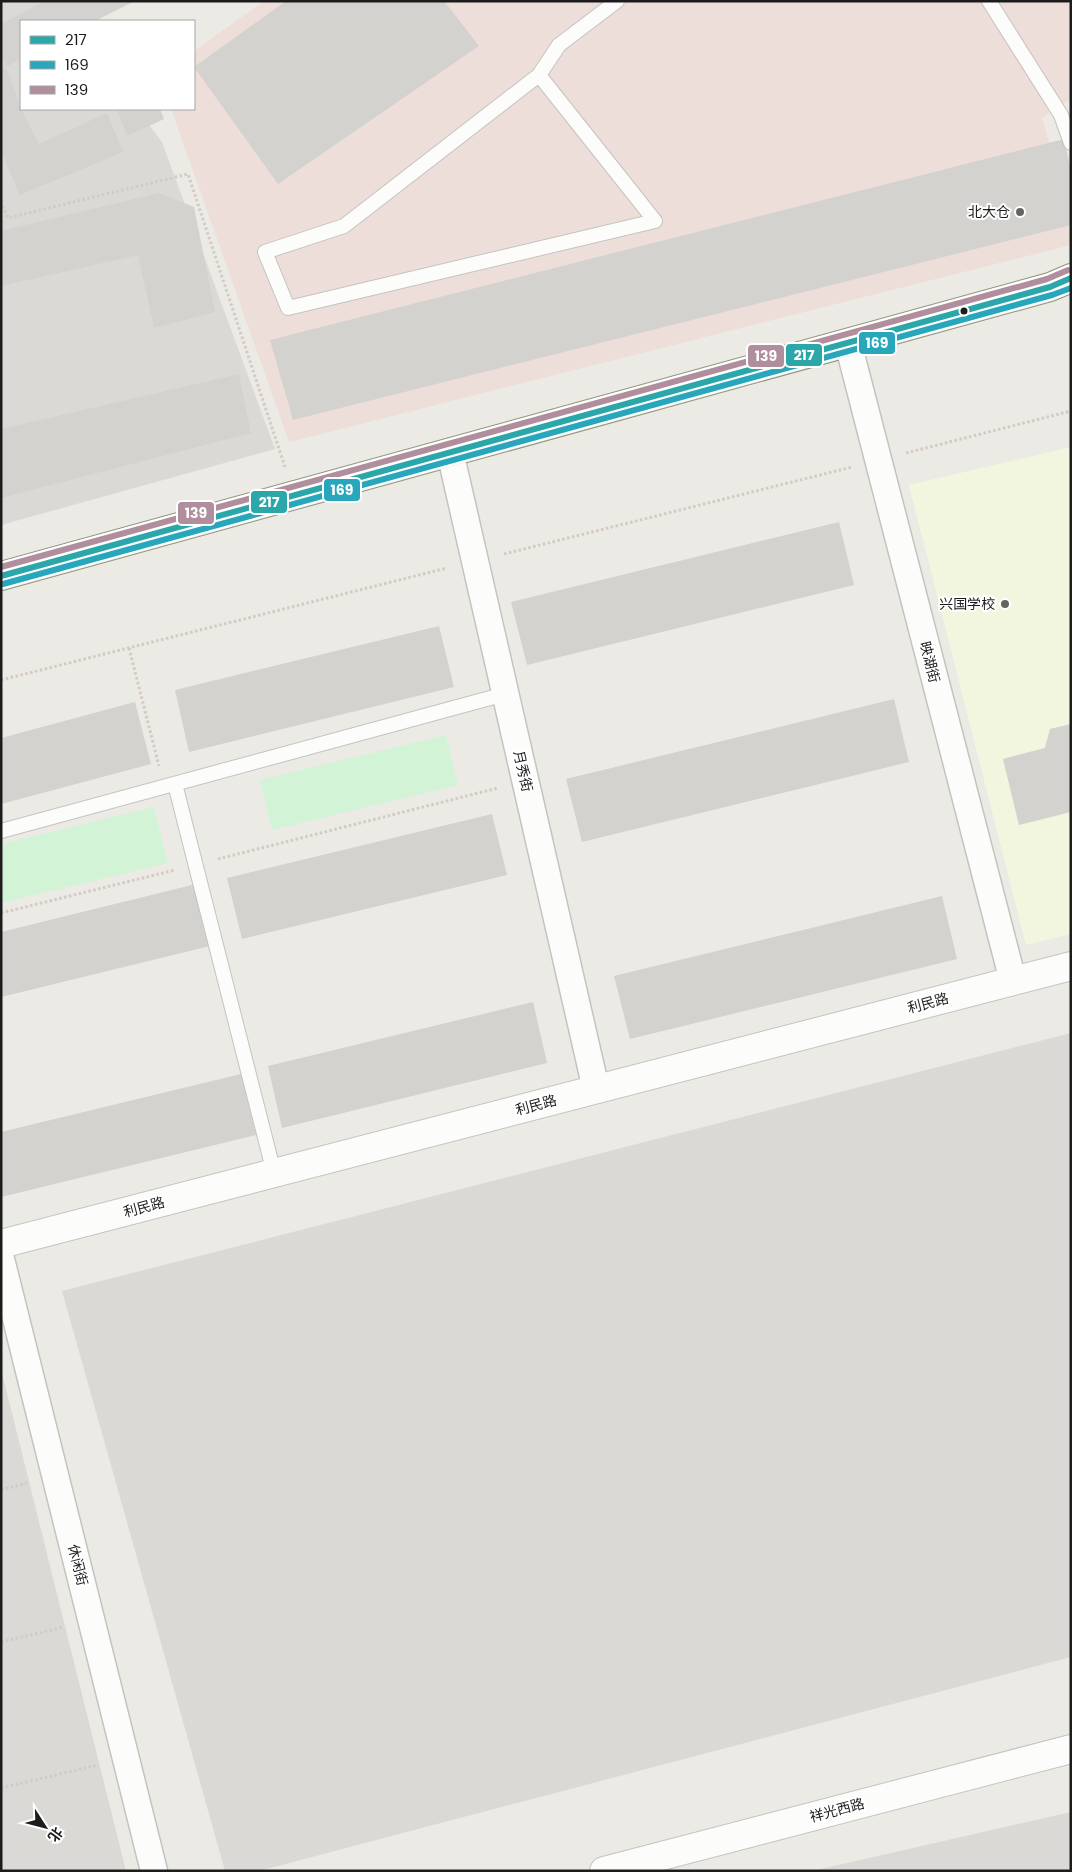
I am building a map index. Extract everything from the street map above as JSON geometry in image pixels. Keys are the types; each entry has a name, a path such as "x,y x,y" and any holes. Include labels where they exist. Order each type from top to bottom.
{"main road":[{"path":"1,576 1050,288 1071,278"}],"street":[{"name":"映湖街","path":"848,343 1013,981"},
{"name":"月秀街","path":"450,452 596,1089"},
{"name":"利民路","path":"1,1244 1071,966"},
{"name":"休闲街","path":"1,1259 154,1871"},
{"name":"祥光西路","path":"604,1871 1071,1749"}],"lane":[{"path":"539,75 655,222 288,308 265,252 344,226 539,75 559,46 617,1"},
{"path":"989,1 1061,115 1071,143"},
{"path":"1,831 505,694"},
{"path":"169,785 195,865 274,1173"}],"path":[{"path":"1,201 8,218 188,174 294,495"},
{"path":"1,680 879,461 1071,411"},
{"path":"129,648 169,785"},
{"path":"1,913 526,781"},
{"path":"1,1642 91,1620"},
{"path":"1,1788 126,1758"}],"shaded area":[{"path":"1,1 53,1 68,20 20,20 20,110 138,110 162,142 275,449 1,525"},
{"path":"264,1 1071,1 1071,99 1042,118 1071,215 1071,245 289,442 171,110 195,110 195,50"},
{"name":"兴国学校","path":"1071,447 1071,724 1050,729 1045,748 1003,759 1019,825 1071,812 1071,934 1026,945 909,485"},
{"path":"446,735 458,785 272,830 260,780"},
{"path":"154,807 168,863 1,903 1,844"},
{"path":"1071,1033 1071,1657 259,1871 225,1871 62,1291"},
{"path":"1,1369 126,1871 1,1871"},
{"path":"1071,1812 1071,1871 812,1871"}],"building":[{"path":"45,1 135,1 97,20 20,20 20,60 6,67 1,56 1,24"},
{"path":"286,1 444,1 479,46 278,184 195,66"},
{"path":"6,67 20,110 39,144 107,113 123,152 20,195 1,151 1,69"},
{"path":"117,110 160,110 164,119 127,136"},
{"path":"1064,139 1071,170 1071,225 293,420 270,340"},
{"path":"159,193 194,207 215,312 154,328 138,255 1,286 1,231"},
{"path":"239,374 251,433 1,498 1,429"},
{"path":"839,522 854,585 527,665 511,602"},
{"path":"439,626 454,687 189,752 175,690"},
{"path":"894,699 909,762 582,842 566,779"},
{"path":"135,702 151,764 1,804 1,738"},
{"path":"1071,724 1071,812 1019,825 1003,759 1045,748 1050,729"},
{"path":"492,814 507,875 242,939 227,878"},
{"path":"196,884 210,946 1,997 1,932"},
{"path":"942,896 957,959 630,1039 614,976"},
{"path":"533,1002 547,1063 282,1128 268,1066"},
{"path":"241,1074 256,1135 1,1197 1,1132"}],"transit line":[{"name":"139","path":"1,567 1047,279 1068,270"},
{"name":"217","path":"1,576 1050,287 1071,278"},
{"name":"169","path":"3,584 1052,295 1071,288"}],"place":[{"name":"北大仓","path":"1020,212"},
{"name":"兴国学校","path":"1005,604"}]}
